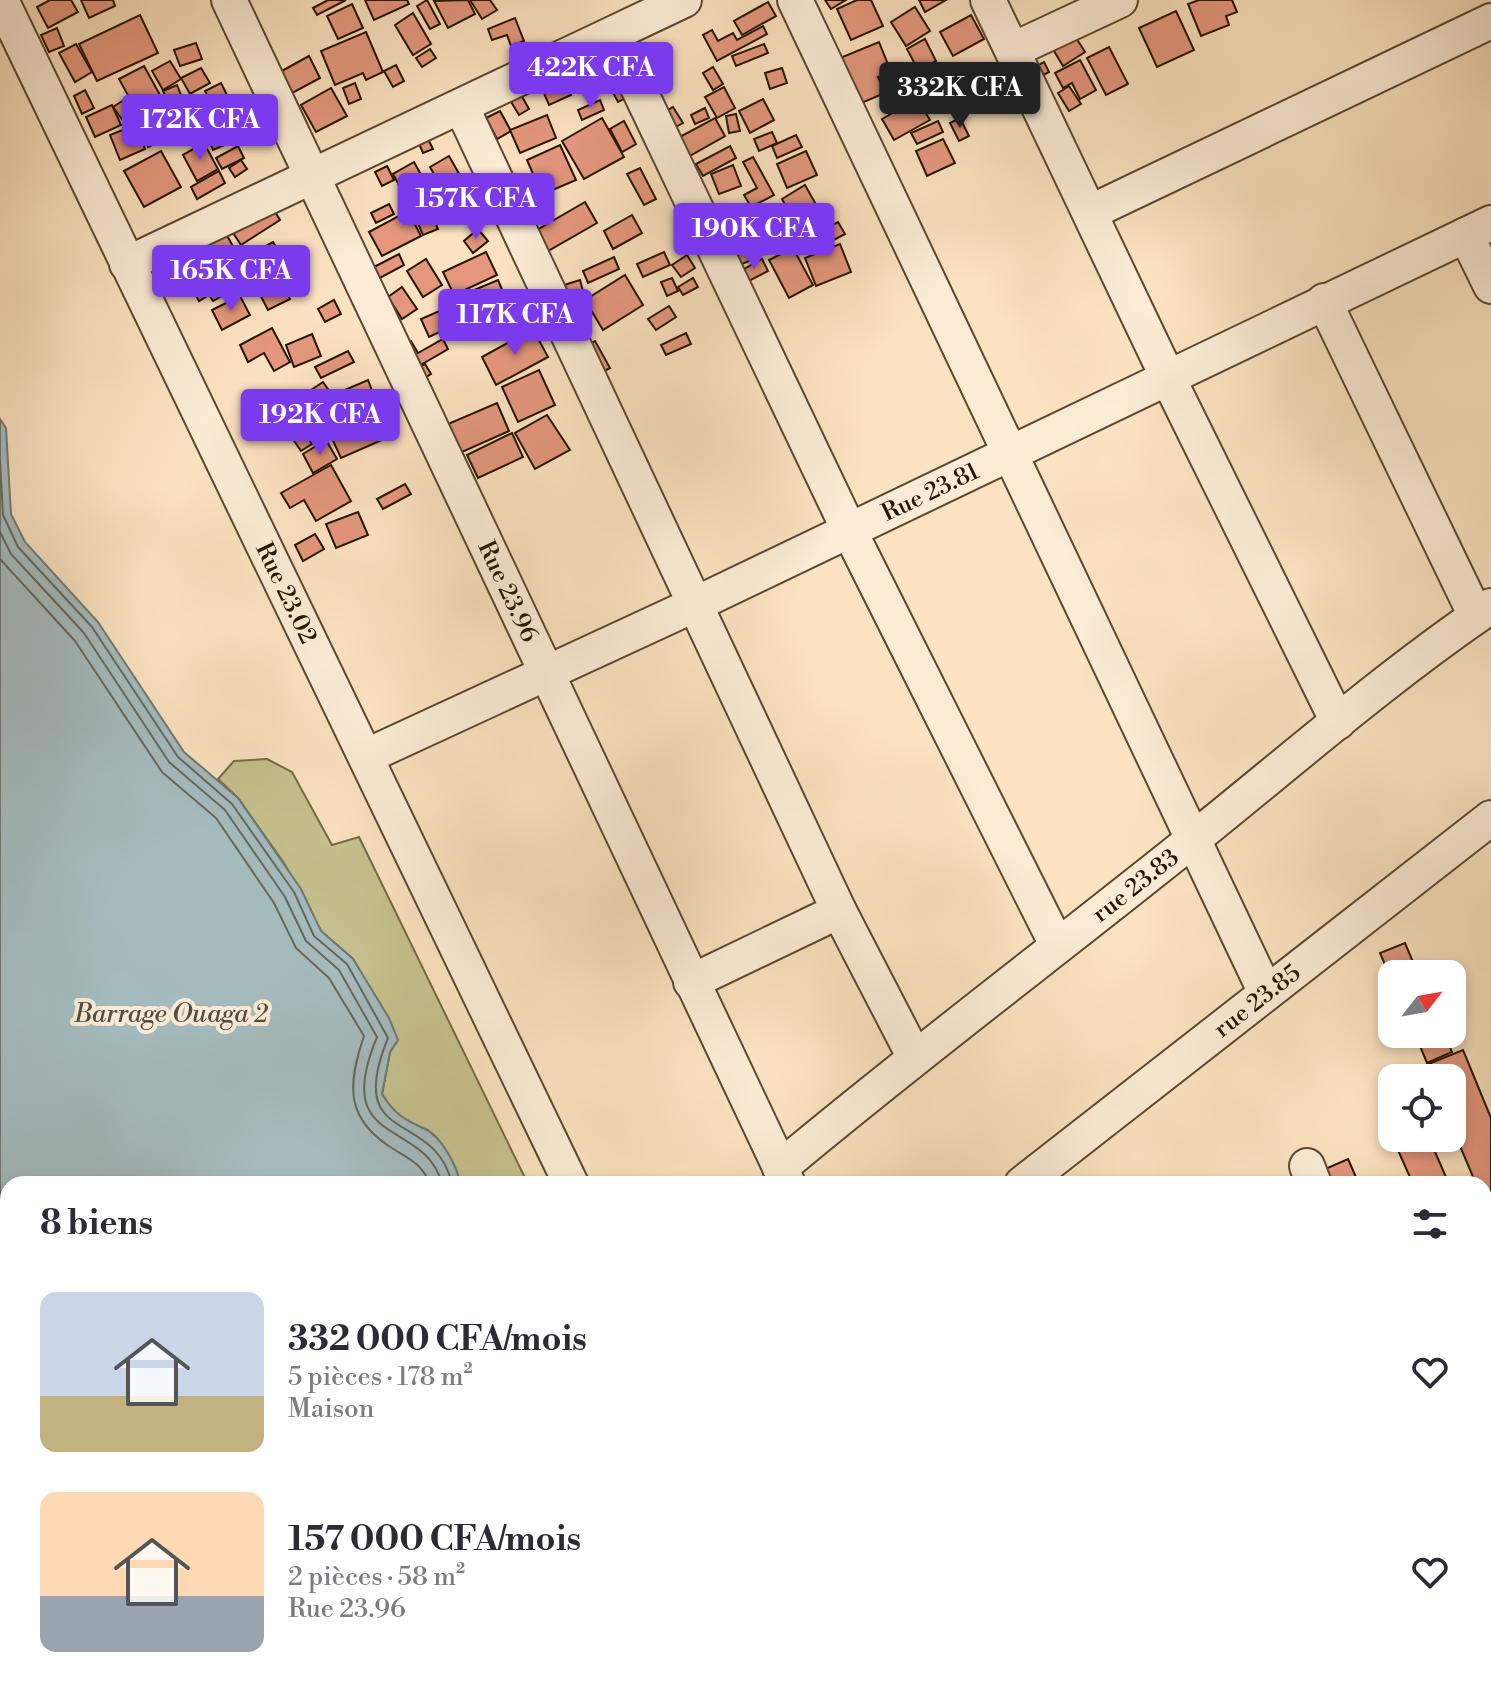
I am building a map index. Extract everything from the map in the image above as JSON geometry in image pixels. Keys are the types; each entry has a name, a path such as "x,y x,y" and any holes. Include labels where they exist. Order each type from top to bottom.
{"street":[{"name":"Rue 23.02","path":"1,0 567,1176"},
{"path":"127,264 462,108 684,0"},
{"path":"795,0 1266,993"},
{"path":"988,0 1168,378 1338,722"},
{"path":"1013,50 1120,0"},
{"name":"Rue 23.96","path":"232,1 311,178 784,1176"},
{"path":"1091,212 1491,21"},
{"path":"613,35 849,530 1057,945"},
{"path":"462,108 839,911 914,1056"},
{"path":"1478,229 1491,286"},
{"name":"Rue 23.81","path":"367,756 696,604 1478,229"},
{"path":"1324,301 1484,611"},
{"name":"rue 23.83","path":"784,1176 914,1056 1484,611"},
{"name":"rue 23.85","path":"1032,1176 1491,818"},
{"path":"691,982 839,911"}],"shaded area":[{"path":"267,759 292,772 332,845 359,837 524,1176 455,1176 428,1130 413,1125 391,1107 382,1094 390,1052 398,1040 353,959 321,931 284,863 238,798 218,779 234,761"}],"water":[{"name":"Barrage Ouaga 2","path":"0,419 6,428 11,514 25,542 98,622 184,752 238,798 301,889 321,931 353,959 389,1018 398,1040 390,1052 382,1094 400,1116 437,1138 452,1160 458,1176 0,1176"}],"building":[{"path":"50,0 71,0 78,12 48,28 37,7"},
{"path":"81,0 113,0 115,6 89,18"},
{"path":"328,0 346,0 317,15 313,8"},
{"path":"365,0 407,0 409,4 374,20"},
{"path":"427,0 440,24 430,29 417,6"},
{"path":"468,0 475,14 448,28 434,1"},
{"path":"470,0 490,0 497,10 482,19"},
{"path":"825,0 846,0 831,9"},
{"path":"857,0 871,0 883,26 851,40 837,9"},
{"path":"919,0 946,0 925,12"},
{"path":"1199,0 1232,0 1237,12 1226,16 1229,25 1201,36 1188,4"},
{"path":"768,2 776,16 742,35 734,21"},
{"path":"352,4 363,28 338,39 327,16"},
{"path":"915,7 930,31 906,46 891,22"},
{"path":"1176,11 1194,50 1157,67 1139,28"},
{"path":"413,13 431,44 413,55 395,25"},
{"path":"140,15 158,53 97,81 79,44"},
{"path":"971,15 984,39 953,56 940,32"},
{"path":"515,18 524,41 511,46 507,35 492,40 488,29"},
{"path":"763,26 767,34 717,61 703,35 712,30 718,41 733,33 737,40"},
{"path":"57,28 64,46 49,52 41,35"},
{"path":"366,32 383,72 366,80 363,73 335,85 321,51"},
{"path":"1073,33 1085,52 1063,66 1051,46"},
{"path":"925,39 936,61 918,70 907,49"},
{"path":"879,42 891,72 878,77 885,93 859,104 840,58"},
{"path":"196,43 202,59 180,66 174,50"},
{"path":"76,44 92,72 75,82 59,53"},
{"path":"764,44 768,53 736,66 732,56"},
{"path":"1109,47 1128,84 1106,95 1087,58"},
{"path":"430,49 436,58 422,67 416,58"},
{"path":"309,56 320,78 283,98 271,77"},
{"path":"1080,60 1096,90 1080,99 1072,83 1063,88 1055,73"},
{"path":"170,61 181,79 163,90 152,71"},
{"path":"1044,62 1049,72 1036,79 1031,69"},
{"path":"396,65 404,81 393,87 384,71"},
{"path":"144,66 165,104 140,117 119,79"},
{"path":"713,67 723,84 713,90 703,73"},
{"path":"201,68 210,83 190,94 181,78"},
{"path":"782,68 787,83 770,89 765,73"},
{"path":"943,68 957,97 934,109 919,80"},
{"path":"619,80 627,97 618,102 609,85"},
{"path":"564,81 571,95 549,105 543,91"},
{"path":"221,83 231,103 214,111 205,91"},
{"path":"355,83 361,99 349,104 343,88"},
{"path":"177,85 181,95 168,101 163,91"},
{"path":"1069,86 1081,104 1069,111 1058,93"},
{"path":"724,87 735,108 717,118 705,97"},
{"path":"331,88 347,116 316,132 301,105"},
{"path":"85,90 94,108 82,114 74,96"},
{"path":"520,93 529,109 519,115 510,100"},
{"path":"127,98 137,112 124,122 113,107"},
{"path":"763,99 774,120 750,133 739,111"},
{"path":"917,99 930,120 894,140 882,119"},
{"path":"600,100 604,110 582,120 578,110"},
{"path":"112,105 121,125 95,137 86,117"},
{"path":"177,105 190,131 166,143 153,117"},
{"path":"673,107 683,123 674,128 665,112"},
{"path":"705,108 709,118 695,124 691,115"},
{"path":"500,111 511,131 497,139 486,118"},
{"path":"736,114 740,131 729,133 726,116"},
{"path":"547,115 556,138 520,153 510,130"},
{"path":"602,118 624,157 584,179 562,141"},
{"path":"715,118 725,136 686,158 676,139"},
{"path":"960,118 969,136 959,141 950,123"},
{"path":"217,119 227,144 213,150 203,125"},
{"path":"146,121 157,143 148,147 137,125"},
{"path":"624,121 636,144 622,152 610,129"},
{"path":"938,121 943,132 917,144 911,133"},
{"path":"135,125 145,149 120,160 110,135"},
{"path":"772,132 777,143 759,151 754,139"},
{"path":"426,135 433,149 423,153 417,139"},
{"path":"796,135 802,147 777,158 772,146"},
{"path":"943,139 955,163 927,176 916,151"},
{"path":"204,143 218,169 197,181 183,155"},
{"path":"560,145 576,180 534,198 529,187 537,183 527,160"},
{"path":"238,146 244,158 222,169 216,158"},
{"path":"730,146 736,158 703,176 696,164"},
{"path":"161,151 181,187 144,207 124,171"},
{"path":"806,151 817,175 787,188 777,164"},
{"path":"449,156 462,179 443,190 430,167"},
{"path":"753,157 774,195 751,207 744,195 757,188 743,162"},
{"path":"241,160 247,169 235,177 229,168"},
{"path":"414,162 429,189 418,195 412,183 401,189 393,174"},
{"path":"733,165 741,186 719,194 711,174"},
{"path":"387,166 394,180 382,186 375,172"},
{"path":"640,168 656,199 644,205 627,174"},
{"path":"219,171 225,183 197,199 191,187"},
{"path":"805,185 818,208 794,221 782,199"},
{"path":"456,188 467,209 447,220 435,200"},
{"path":"267,199 280,220 241,245 231,230"},
{"path":"585,202 597,223 548,251 537,230"},
{"path":"389,204 394,214 376,223 371,213"},
{"path":"428,206 438,229 423,235 413,212"},
{"path":"408,211 421,236 382,256 369,232"},
{"path":"632,215 642,233 613,249 604,231"},
{"path":"838,222 845,234 809,253 802,241"},
{"path":"478,229 488,241 473,253 464,241"},
{"path":"224,230 235,250 197,271 186,251"},
{"path":"273,242 286,264 254,282 242,259"},
{"path":"840,244 851,272 816,286 805,258"},
{"path":"755,246 759,257 737,266 733,256"},
{"path":"793,248 813,285 789,298 769,260"},
{"path":"486,252 497,275 454,295 443,272"},
{"path":"664,252 670,265 643,277 637,264"},
{"path":"399,254 404,265 378,279 372,268"},
{"path":"687,255 695,268 681,277 672,265"},
{"path":"614,257 619,269 588,283 583,271"},
{"path":"426,259 442,285 423,297 407,271"},
{"path":"762,259 768,271 745,283 739,272"},
{"path":"236,260 247,282 213,301 209,295 199,301 190,285"},
{"path":"277,275 290,299 268,310 256,287"},
{"path":"625,275 643,305 603,330 585,300"},
{"path":"672,278 678,291 667,296 661,282"},
{"path":"693,278 698,287 683,295 678,287"},
{"path":"498,280 503,292 480,302 474,290"},
{"path":"580,280 583,291 565,297 561,286"},
{"path":"402,287 417,309 402,319 388,297"},
{"path":"240,296 250,315 222,330 212,310"},
{"path":"334,300 341,314 325,322 318,309"},
{"path":"465,303 476,323 466,328 455,309"},
{"path":"507,303 512,314 497,321 492,310"},
{"path":"451,306 459,323 429,337 421,319"},
{"path":"669,306 676,317 656,330 648,319"},
{"path":"272,328 290,362 274,371 264,353 248,362 240,345"},
{"path":"533,329 548,357 496,385 482,357"},
{"path":"686,333 691,344 666,355 661,345"},
{"path":"312,334 321,356 294,367 286,345"},
{"path":"443,339 448,349 412,370 399,348 411,341 418,353"},
{"path":"595,341 610,368 597,375 582,348"},
{"path":"348,351 354,362 321,378 315,367"},
{"path":"425,364 431,374 415,384 409,374"},
{"path":"539,370 555,405 518,422 502,387"},
{"path":"368,380 373,393 346,405 340,392"},
{"path":"323,382 337,402 318,414 305,394"},
{"path":"300,395 311,416 284,430 274,410"},
{"path":"497,403 509,431 453,456 441,427"},
{"path":"385,405 398,433 341,458 328,430"},
{"path":"547,415 570,450 535,469 515,433"},
{"path":"301,428 312,444 301,451 290,435"},
{"path":"512,433 523,457 478,478 467,455"},
{"path":"326,440 337,459 313,473 303,454"},
{"path":"331,465 351,501 316,521 304,500 290,508 281,493"},
{"path":"405,484 411,494 383,509 377,499"},
{"path":"358,512 368,535 336,548 326,524"},
{"path":"315,534 324,549 303,561 295,545"},
{"path":"1405,943 1412,960 1383,960 1380,953"},
{"path":"1421,1048 1450,1048 1452,1052 1427,1063"},
{"path":"1463,1050 1491,1118 1491,1176 1473,1176 1463,1152 1466,1152 1466,1064 1428,1064"},
{"path":"1399,1152 1435,1152 1446,1176 1409,1176"},
{"path":"1348,1159 1355,1176 1317,1176 1316,1173"}]}
